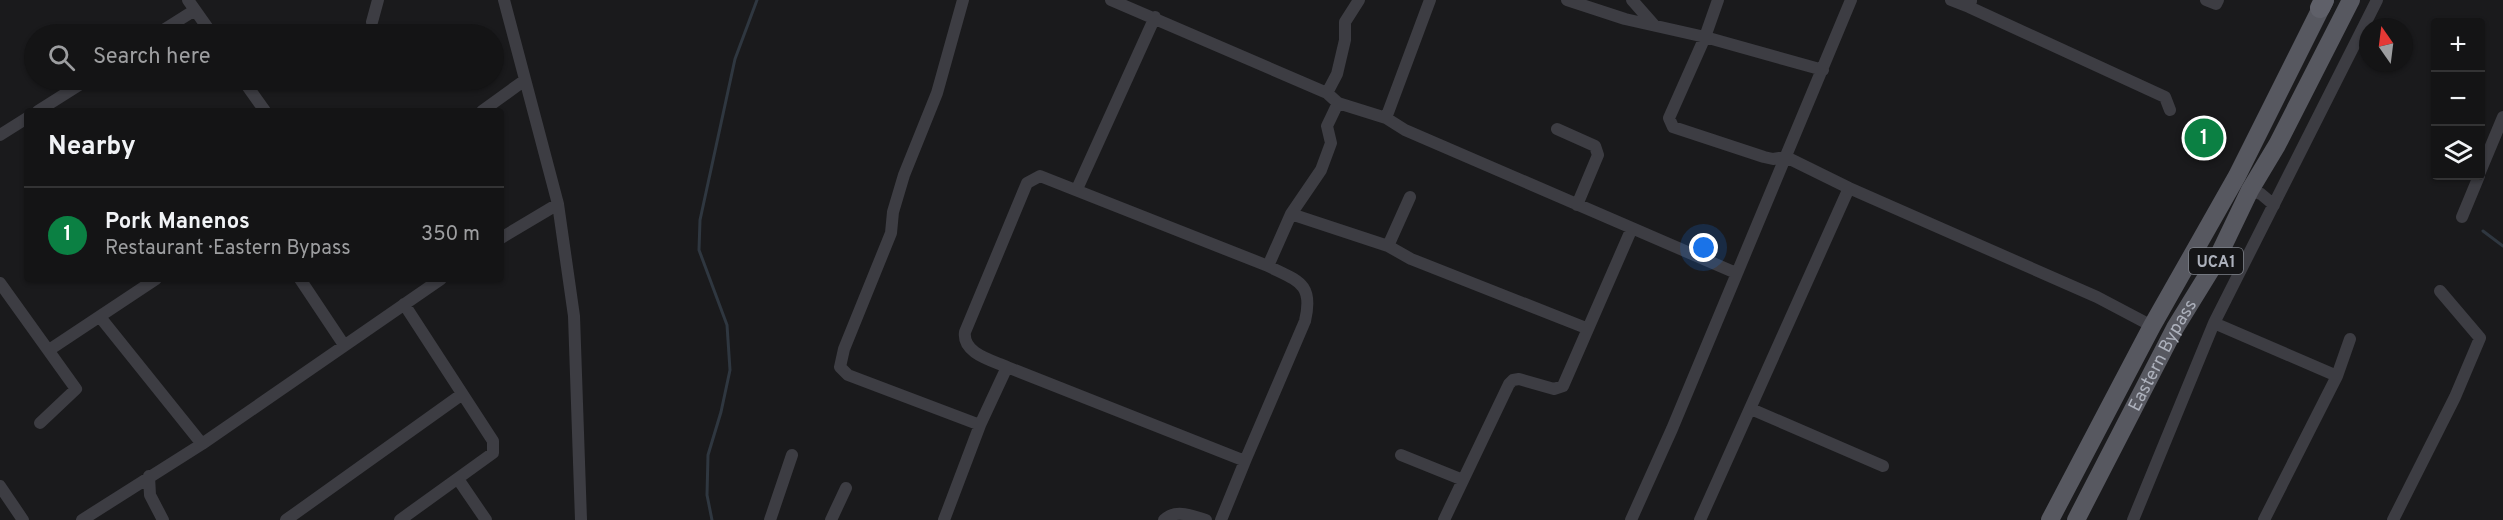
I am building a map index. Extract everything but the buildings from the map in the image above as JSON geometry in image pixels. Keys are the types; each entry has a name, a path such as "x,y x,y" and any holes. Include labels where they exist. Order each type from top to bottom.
{"main road":[{"name":"Eastern Bypass","path":"2076,520 2175,328 2215,263 2250,190 2277,145 2351,0"},
{"name":"Eastern Bypass","path":"2050,520 2152,326 2237,176 2323,3"},
{"path":"2137,357 2157,366"}],"street":[{"path":"372,22 378,0"},
{"path":"504,0 558,204 574,316 581,520"},
{"path":"963,0 937,93 904,175 893,212 891,233 844,349 840,367 848,375 980,425"},
{"path":"1111,0 1327,93 1338,104 1386,118 1406,130 1736,273"},
{"path":"1327,93 1337,74 1345,39 1349,0"},
{"path":"1345,22 1359,0"},
{"path":"1386,118 1430,0"},
{"path":"1567,0 1625,20 1654,25 1823,70"},
{"path":"1632,0 1654,25"},
{"path":"1718,0 1705,38 1670,118 1670,124 1764,157 1773,159 1786,157 1849,188 2097,297 2152,326"},
{"path":"1631,520 1677,418 1851,0"},
{"path":"1951,0 1970,3 2166,98 2170,110"},
{"path":"2206,0 2216,4 2218,0"},
{"path":"2133,520 2214,323 2377,0"},
{"path":"169,24 191,5 205,24"},
{"path":"1077,189 1155,17"},
{"path":"486,108 525,80"},
{"path":"43,108 71,90"},
{"path":"250,90 263,108"},
{"path":"1268,266 1291,214 1321,170 1331,143 1327,126 1338,104"},
{"path":"2485,162 2503,117"},
{"path":"0,135 24,120"},
{"path":"1557,129 1595,146 1598,155 1577,205"},
{"path":"1221,520 1305,321 1308,307 1307,290 1268,266 1077,189 1040,176 1028,183 965,332 964,341 969,349 1007,367 1245,461"},
{"path":"2462,217 2477,180"},
{"path":"1700,520 1849,188"},
{"path":"2250,190 2261,194 2274,205"},
{"path":"1388,246 1410,197"},
{"path":"504,236 558,204"},
{"path":"1291,214 1388,246 1411,259 1586,328"},
{"path":"1444,520 1509,384 1519,379 1558,389 1563,386 1586,328 1632,228"},
{"path":"49,350 152,282"},
{"path":"302,282 344,345"},
{"path":"82,520 201,444 437,282"},
{"path":"0,284 76,389 40,423"},
{"path":"2393,520 2455,397 2480,338 2440,291"},
{"path":"400,520 493,453 493,441 404,304"},
{"path":"100,317 201,444"},
{"path":"2214,323 2337,376"},
{"path":"2264,520 2337,376 2350,339"},
{"path":"944,520 980,425 1007,367"},
{"path":"286,520 461,395"},
{"path":"1751,409 1883,466"},
{"path":"770,520 792,455"},
{"path":"1401,455 1463,480"},
{"path":"148,476 150,495 163,520"},
{"path":"458,479 486,520"},
{"path":"0,486 23,520"},
{"path":"831,520 846,488"},
{"path":"1164,520 1171,514 1179,513 1206,520"}],"waterway":[{"path":"712,520 707,495 708,455 721,412 730,370 727,325 699,250 700,220 735,59 757,0"},
{"path":"2483,231 2503,246"}],"place":[{"name":"Pork Manenos","path":"2204,138"}]}
